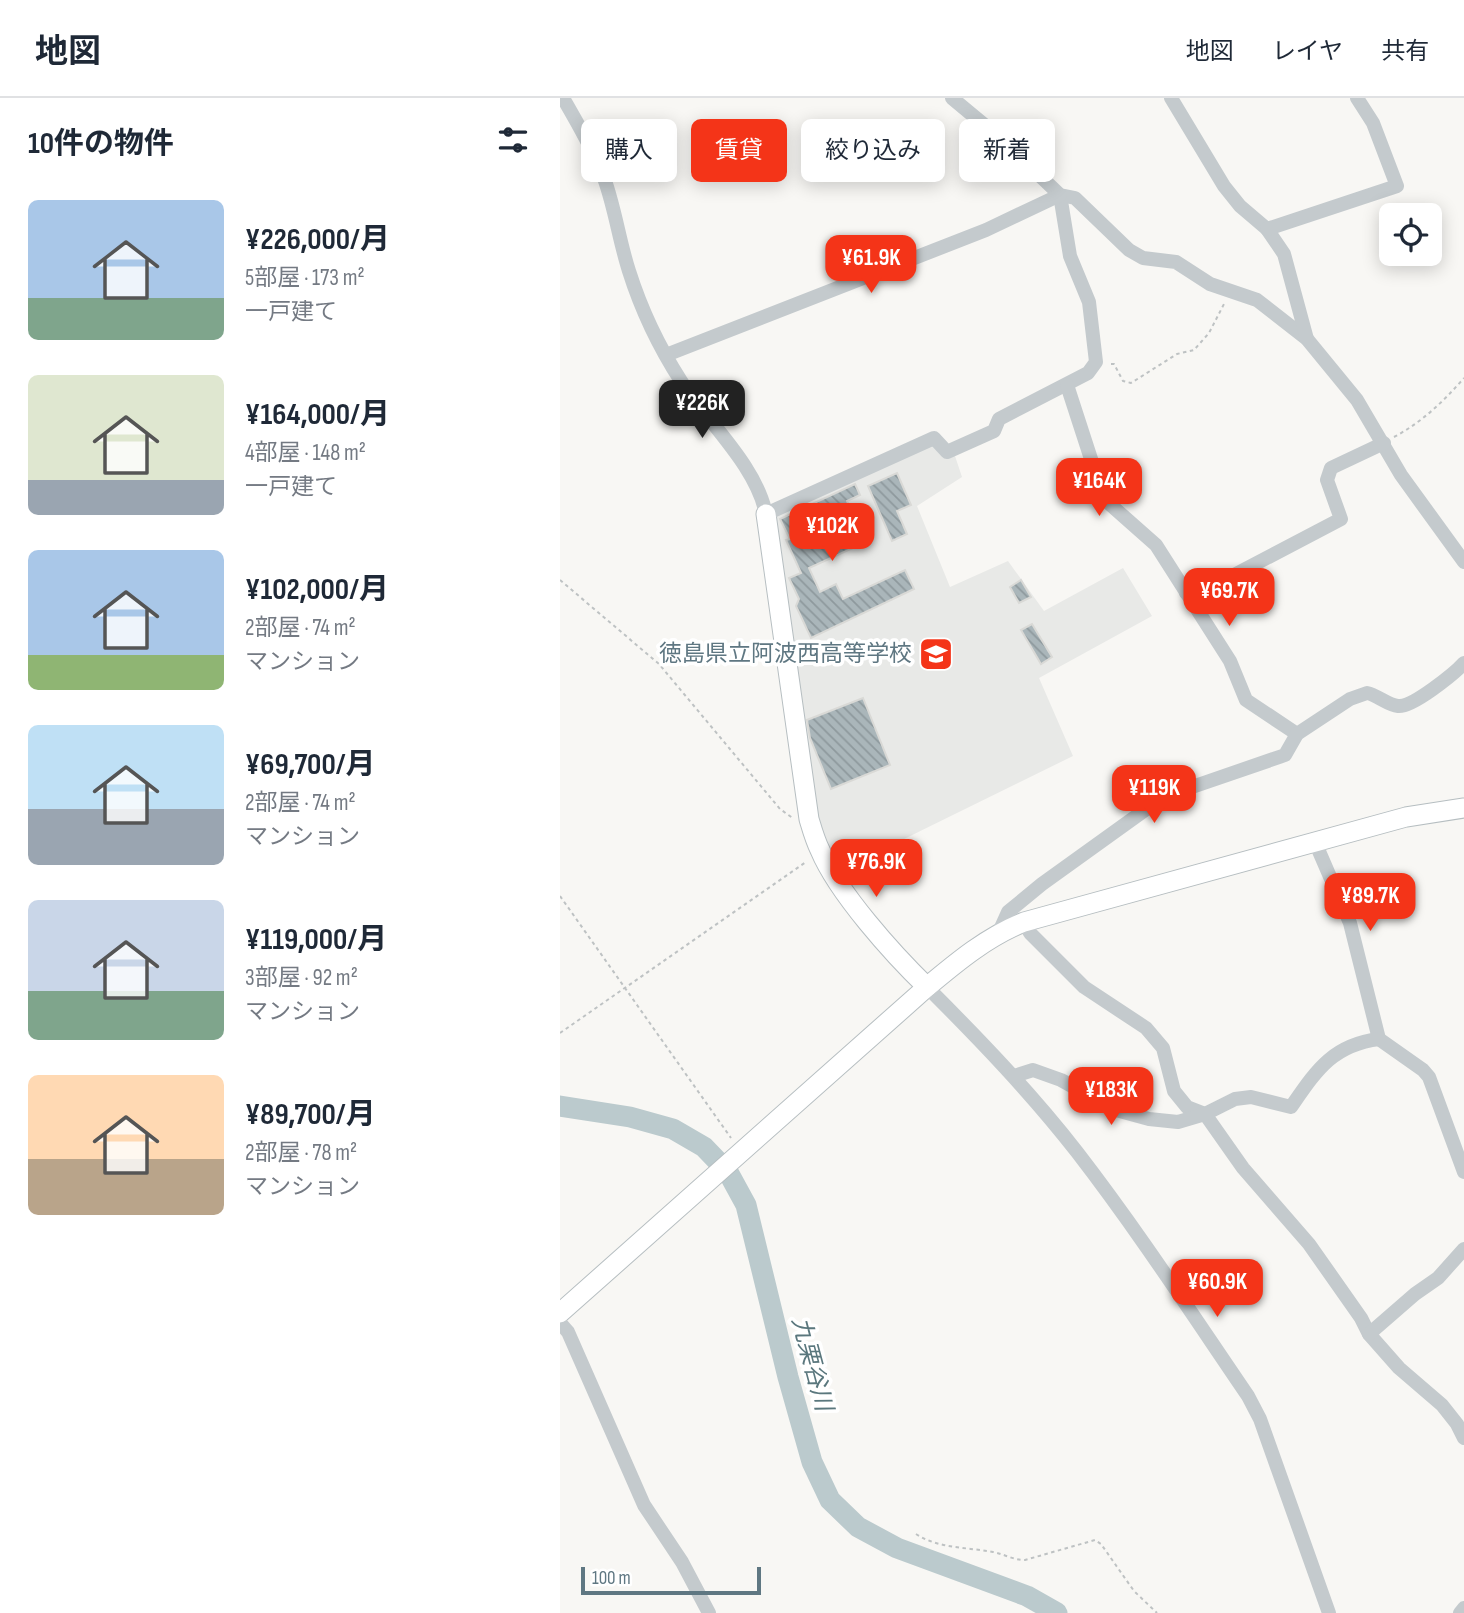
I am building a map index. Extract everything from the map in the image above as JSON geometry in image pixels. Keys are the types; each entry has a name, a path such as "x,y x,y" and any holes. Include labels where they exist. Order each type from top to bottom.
{"street":[{"path":"563,98 584,132 604,180 636,292 666,355 681,382 762,494 809,819 820,852 847,896 904,965 1014,1076 1076,1151 1118,1207 1248,1396 1260,1419 1329,1613"},
{"path":"953,98 1060,195 1075,198 1129,250 1143,258 1176,262 1210,284 1257,300 1307,339 1357,400 1401,475 1464,562"},
{"path":"1171,98 1224,186 1240,206 1267,229 1284,254 1307,339"},
{"path":"1267,229 1396,186 1373,123 1357,98"},
{"path":"666,355 974,235 1060,195"},
{"path":"766,514 934,438 947,452 995,431 999,419 1088,373 1096,362 1089,302 1070,256 1060,195"},
{"path":"1067,385 1104,499 1156,545 1230,661 1246,700 1297,734"},
{"path":"1186,593 1219,583 1341,519 1327,480 1331,468 1384,443"},
{"path":"999,932 1008,912 1042,884 1163,797 1285,755 1297,734 1350,699 1367,693 1399,706 1410,703 1456,672 1464,663"},
{"path":"560,1313 927,987 966,954 999,932 1024,922 1406,817 1464,808"},
{"path":"1315,842 1350,923 1379,1039 1429,1077 1464,1172"},
{"path":"1024,922 1030,933 1084,987 1146,1028 1163,1048 1174,1091 1187,1107 1205,1114 1243,1168 1309,1244 1361,1318 1369,1334 1399,1368 1442,1405 1464,1438"},
{"path":"1014,1076 1033,1070 1061,1080 1116,1110 1149,1119 1178,1122 1205,1114 1235,1099 1251,1097 1291,1107 1319,1068 1344,1048 1379,1039"},
{"path":"1369,1334 1438,1278 1464,1249"},
{"path":"560,1323 568,1332 643,1505 682,1562 709,1613"},
{"path":"1460,1613 1464,1608"}],"path":[{"path":"1096,362 1114,364 1123,381 1131,383 1177,354 1194,350 1209,333 1230,291"},
{"path":"1384,443 1415,425 1441,403 1464,378"},
{"path":"560,580 659,664 780,809 794,820 809,819"},
{"path":"560,1033 820,852"},
{"path":"560,896 739,1154"},
{"path":"916,1534 923,1539 961,1549 995,1552 1014,1560 1025,1560 1095,1540 1101,1544 1134,1591 1157,1613"}],"shaded area":[{"name":"徳島県立阿波西高等学校","path":"933,443 954,453 962,477 917,506 950,587 1008,561 1044,611 1123,568 1152,616 1039,678 1073,756 841,870 825,846 814,809 770,515"}],"building":[{"path":"897,473 911,505 897,511 907,534 892,541 868,486"},
{"path":"855,484 860,495 847,501 866,542 809,568 820,592 836,584 843,599 905,570 914,589 811,638 796,606 799,599 789,578 801,573 780,519"},
{"path":"1021,580 1031,597 1019,603 1010,587"},
{"path":"1032,624 1052,657 1041,664 1021,630"},
{"path":"863,698 890,765 831,789 810,738 807,720"}],"waterway":[{"name":"九栗谷川","path":"560,1106 630,1117 673,1129 704,1147 728,1172 746,1205 788,1377 812,1462 830,1500 858,1527 897,1548 1027,1596 1057,1613"}],"place":[{"name":"徳島県立阿波西高等学校","path":"936,654"}]}
